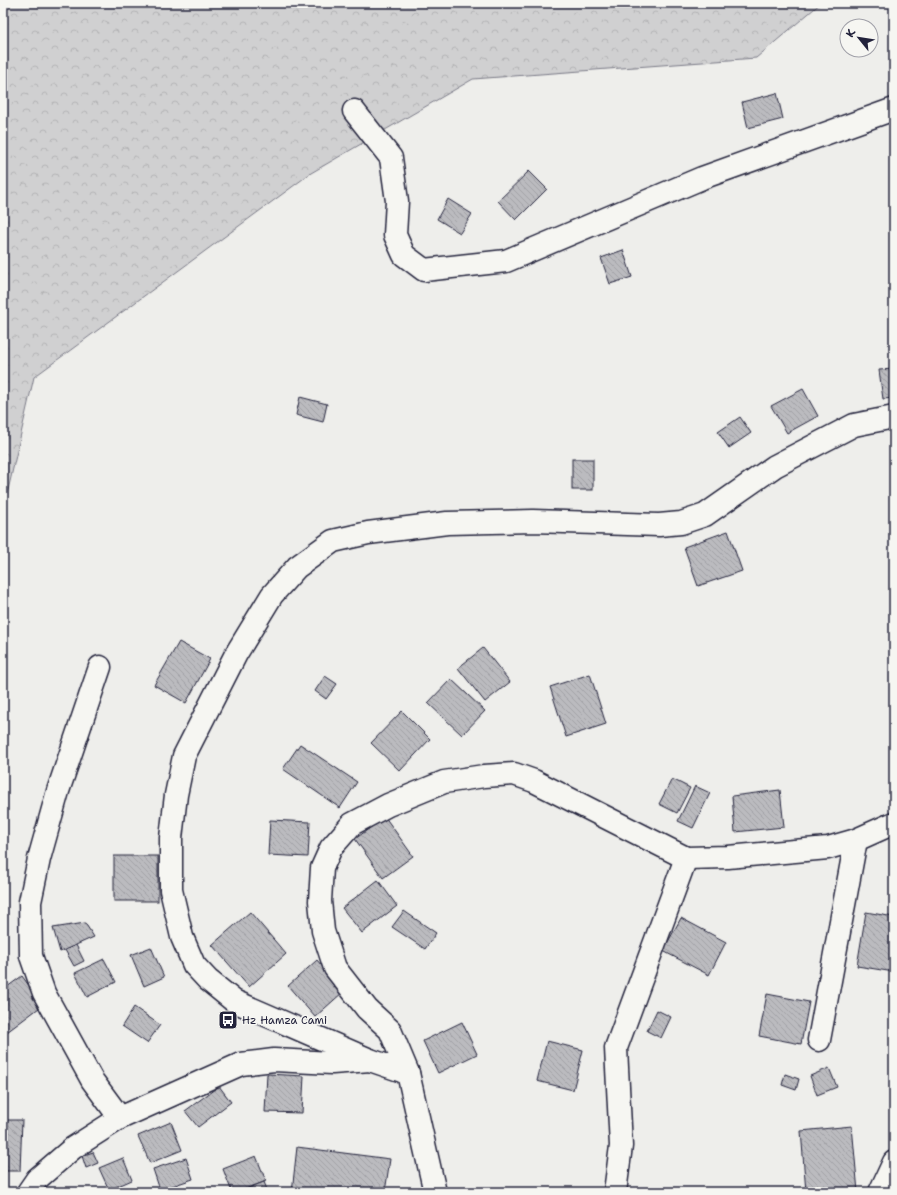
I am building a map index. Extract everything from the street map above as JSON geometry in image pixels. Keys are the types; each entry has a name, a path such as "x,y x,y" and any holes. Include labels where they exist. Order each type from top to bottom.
{"street":[{"path":"354,111 392,158 397,201 395,235 404,255 424,270 506,261 702,178 894,109"},
{"path":"408,1073 370,1060 234,1001 208,980 194,965 182,937 171,890 171,838 176,795 184,756 236,654 272,595 297,567 333,541 368,533 447,523 533,521 659,525 681,523 705,515 775,466 854,425 894,417"},
{"path":"100,667 58,791 39,859 30,902 31,956 44,993 92,1080 120,1118"},
{"path":"434,1192 408,1073 390,1030 367,1009 335,968 323,931 320,901 322,868 331,848 352,824 388,805 444,782 484,776 514,774 534,782 686,858 728,857 828,848 856,840 894,823"},
{"path":"819,1040 856,840"},
{"path":"615,1192 621,1146 616,1048 686,858"},
{"path":"28,1192 37,1179 73,1148 120,1118 241,1064 274,1060 332,1063 370,1060"},
{"path":"880,1192 894,1162"}],"green space":[{"path":"3,3 821,3 756,58 473,79 311,173 34,377 3,512"}],"building":[{"path":"777,93 783,119 748,128 742,102"},
{"path":"529,171 547,189 516,220 498,201"},
{"path":"448,199 472,214 460,233 437,219"},
{"path":"623,250 632,277 610,284 601,258"},
{"path":"894,369 894,398 883,399 879,370"},
{"path":"803,389 818,416 787,433 771,406"},
{"path":"300,397 327,404 323,422 296,415"},
{"path":"740,417 751,433 729,448 718,432"},
{"path":"572,459 593,459 593,490 572,490"},
{"path":"728,531 742,571 698,586 684,547"},
{"path":"179,642 210,659 186,703 154,685"},
{"path":"483,648 510,682 485,702 458,668"},
{"path":"590,674 606,724 566,737 550,687"},
{"path":"325,676 337,684 326,699 315,691"},
{"path":"451,679 485,711 462,735 428,703"},
{"path":"402,711 430,739 400,771 371,743"},
{"path":"300,744 357,782 340,808 283,769"},
{"path":"672,779 690,788 677,813 659,804"},
{"path":"695,786 710,793 693,828 678,821"},
{"path":"780,790 784,827 735,832 732,796"},
{"path":"385,817 413,856 383,878 355,839"},
{"path":"270,820 310,822 308,857 268,855"},
{"path":"114,856 158,856 158,901 114,901"},
{"path":"378,880 397,906 362,933 342,908"},
{"path":"404,911 436,933 425,949 392,927"},
{"path":"250,912 286,954 249,987 212,945"},
{"path":"866,912 894,917 894,972 857,966"},
{"path":"681,918 726,942 709,975 663,951"},
{"path":"85,923 94,937 60,952 53,928"},
{"path":"76,945 84,961 74,966 65,950"},
{"path":"151,947 164,977 144,986 131,955"},
{"path":"104,959 116,982 87,997 75,973"},
{"path":"317,960 343,992 315,1017 288,986"},
{"path":"22,976 43,1005 7,1032 3,1026 3,990"},
{"path":"767,994 809,1002 801,1044 759,1036"},
{"path":"134,1007 160,1025 147,1043 122,1026"},
{"path":"657,1010 671,1017 661,1038 647,1031"},
{"path":"462,1022 477,1054 438,1073 423,1041"},
{"path":"547,1041 583,1050 573,1090 537,1081"},
{"path":"829,1068 837,1087 817,1095 810,1076"},
{"path":"267,1074 304,1076 302,1113 265,1112"},
{"path":"785,1074 799,1079 796,1090 782,1085"},
{"path":"219,1086 231,1102 198,1127 185,1111"},
{"path":"3,1120 22,1120 20,1171 3,1171"},
{"path":"171,1122 182,1150 150,1163 138,1136"},
{"path":"852,1126 858,1192 806,1192 801,1131"},
{"path":"297,1147 390,1159 385,1192 292,1192"},
{"path":"93,1152 98,1163 86,1168 82,1156"},
{"path":"256,1156 266,1181 238,1192 232,1192 223,1169"},
{"path":"123,1158 132,1180 109,1190 99,1168"},
{"path":"186,1158 193,1179 160,1190 153,1169"},
{"path":"264,1182 268,1192 238,1192"}],"place":[{"name":"Hz Hamza Cami","path":"228,1020"}]}
